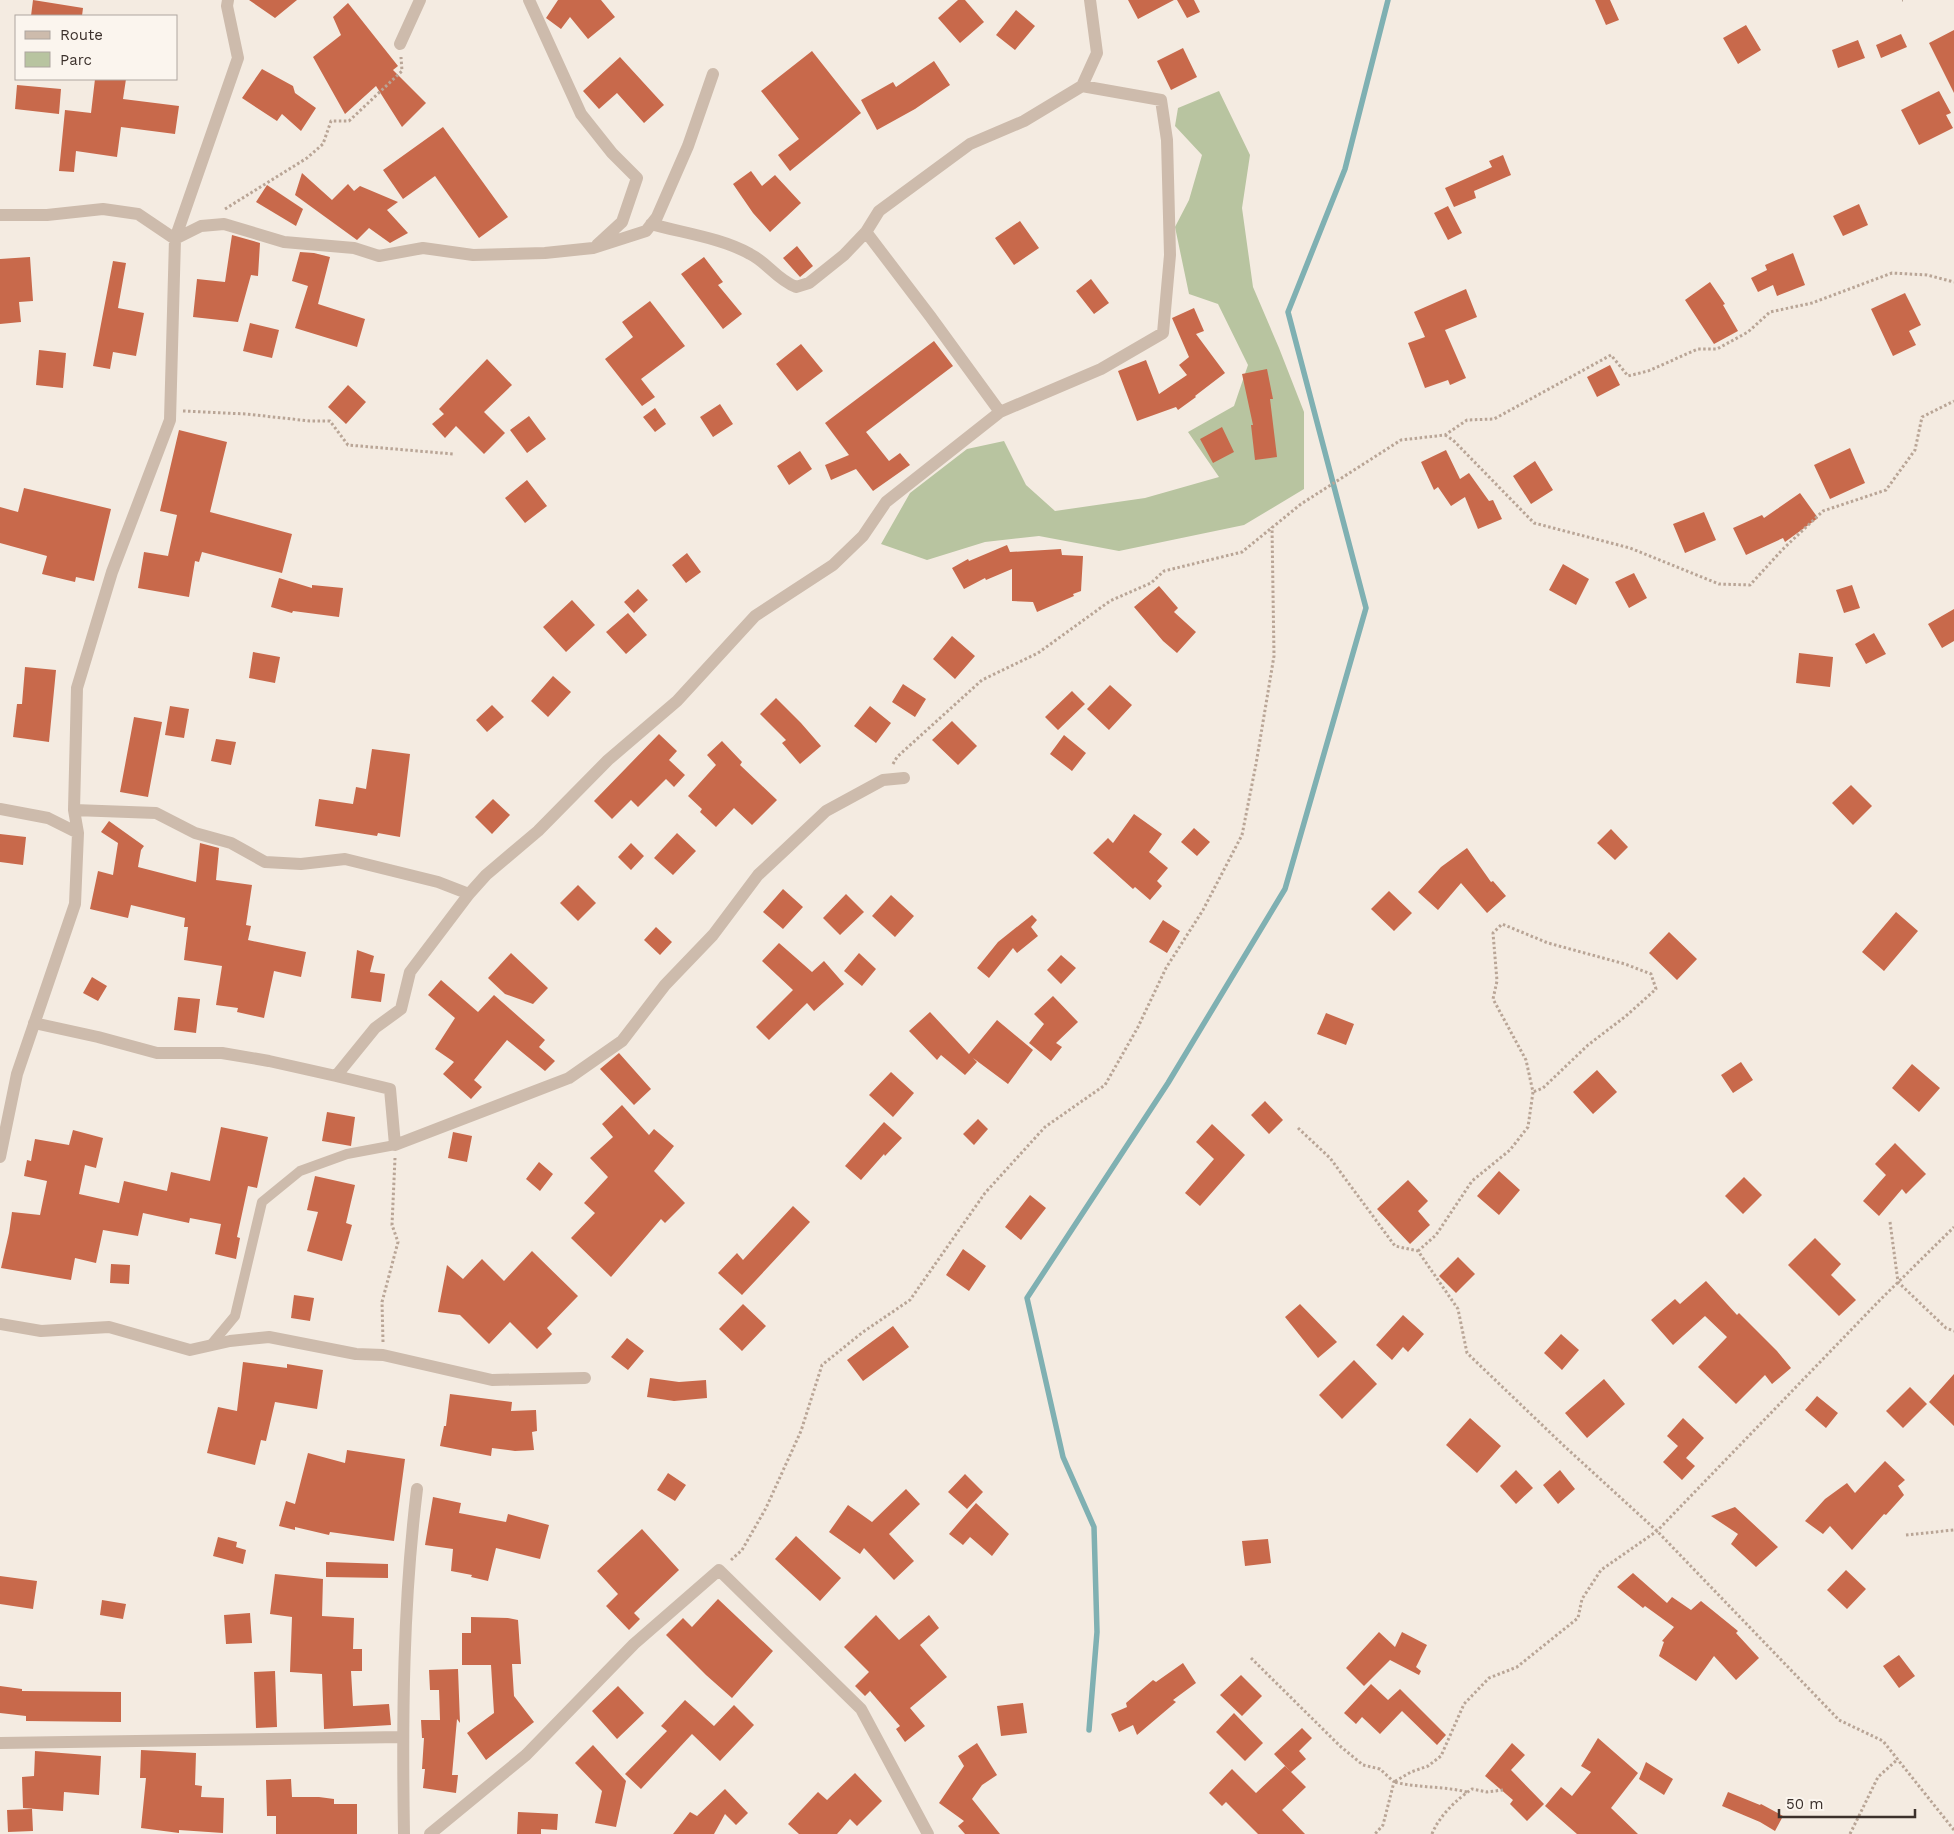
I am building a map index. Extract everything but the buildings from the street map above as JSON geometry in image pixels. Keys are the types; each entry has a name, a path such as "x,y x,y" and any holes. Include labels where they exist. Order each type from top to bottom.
{"street":[{"path":"0,1157 17,1074 75,904 78,833 74,810 78,688 112,572 170,420 175,239 238,58 228,0"},
{"path":"400,44 420,0"},
{"path":"529,0 581,114 612,153 637,178 622,222 594,248"},
{"path":"651,224 738,247 753,255 784,282 796,287 809,283 844,254 866,232 879,210 970,144 1024,121 1082,86 1097,53 1090,0"},
{"path":"175,239 201,226 224,224 284,242 354,248 379,256 423,248 473,255 545,253 594,248 646,231 657,217 688,146 714,74"},
{"path":"336,1076 375,1028 401,1009 410,972 469,894 486,875 538,831 608,760 677,701 755,616 833,565 863,536 886,502 1000,412 1100,369 1163,334 1170,254 1167,140 1161,100 1082,86"},
{"path":"0,215 48,216 103,209 138,214 175,239"},
{"path":"866,232 1000,412"},
{"path":"34,1023 157,1053 222,1054 269,1061 390,1089 395,1145 569,1078 622,1041 665,985 713,935 758,875 826,812 883,780 904,778"},
{"path":"0,809 48,818 78,833"},
{"path":"74,810 156,813 195,832 231,843 265,862 300,864 345,859 438,882 469,894"},
{"path":"0,1324 41,1331 109,1328 190,1350 230,1341 269,1337 356,1354 383,1355 492,1380 585,1378"},
{"path":"404,1834 402,1737 409,1557 417,1489"},
{"path":"430,1834 526,1755 634,1644 719,1570 861,1709 928,1834"},
{"path":"0,1743 402,1737"}],"lane":[{"path":"210,1346 234,1316 262,1202 300,1171 347,1154 395,1145"}],"path":[{"path":"222,211 307,158 323,144 331,121 349,121 402,71 400,44"},
{"path":"883,780 897,758 982,680 1038,653 1110,601 1151,583 1164,570 1242,552 1301,504 1401,440 1445,435 1467,420 1494,419 1612,355 1628,376 1648,371 1698,349 1717,349 1748,332 1770,312 1812,303 1892,273 1927,275 1954,282"},
{"path":"1445,435 1453,440 1534,523 1630,548 1719,584 1750,585 1782,550 1823,511 1886,490 1914,450 1922,417 1954,401"},
{"path":"170,410 330,421 348,445 453,454"},
{"path":"719,1570 742,1550 766,1508 801,1431 822,1365 864,1332 910,1300 985,1193 1045,1127 1105,1085 1138,1028 1166,968 1207,902 1242,835 1256,764 1274,656 1272,526"},
{"path":"1418,1251 1436,1235 1472,1181 1510,1150 1528,1127 1533,1092 1526,1060 1492,999 1497,981 1494,933 1502,924 1548,943 1625,964 1651,974 1656,988 1626,1016 1588,1045 1543,1088 1533,1092"},
{"path":"1298,1128 1330,1158 1395,1246 1418,1251 1458,1309 1467,1353 1657,1531 1839,1720 1883,1741 1954,1830"},
{"path":"383,1355 382,1302 398,1242 392,1225 395,1145"},
{"path":"1890,1222 1898,1282 1946,1328 1954,1331"},
{"path":"1375,1834 1383,1825 1394,1782 1411,1772 1428,1766 1441,1756 1464,1704 1470,1697 1489,1678 1517,1667 1578,1618 1582,1599 1601,1570 1657,1531 1898,1282 1954,1227"},
{"path":"1906,1536 1954,1530"},
{"path":"1251,1658 1340,1746 1363,1765 1380,1769 1394,1782 1412,1786 1450,1788 1467,1792"},
{"path":"1850,1834 1878,1777 1898,1759"},
{"path":"1432,1834 1435,1826 1467,1792 1472,1789 1487,1792 1503,1790"}],"green space":[{"path":"1219,91 1250,155 1242,208 1253,287 1304,412 1304,489 1244,525 1119,551 1039,536 985,542 927,560 881,544 910,493 967,449 1004,441 1026,485 1055,511 1145,498 1219,477 1188,432 1234,406 1248,365 1218,304 1189,294 1175,227 1189,200 1202,155 1175,126 1178,108"}],"waterway":[{"path":"1089,1730 1097,1632 1094,1527 1063,1457 1027,1298 1168,1083 1285,889 1366,608 1288,312 1345,169 1388,0"}]}
